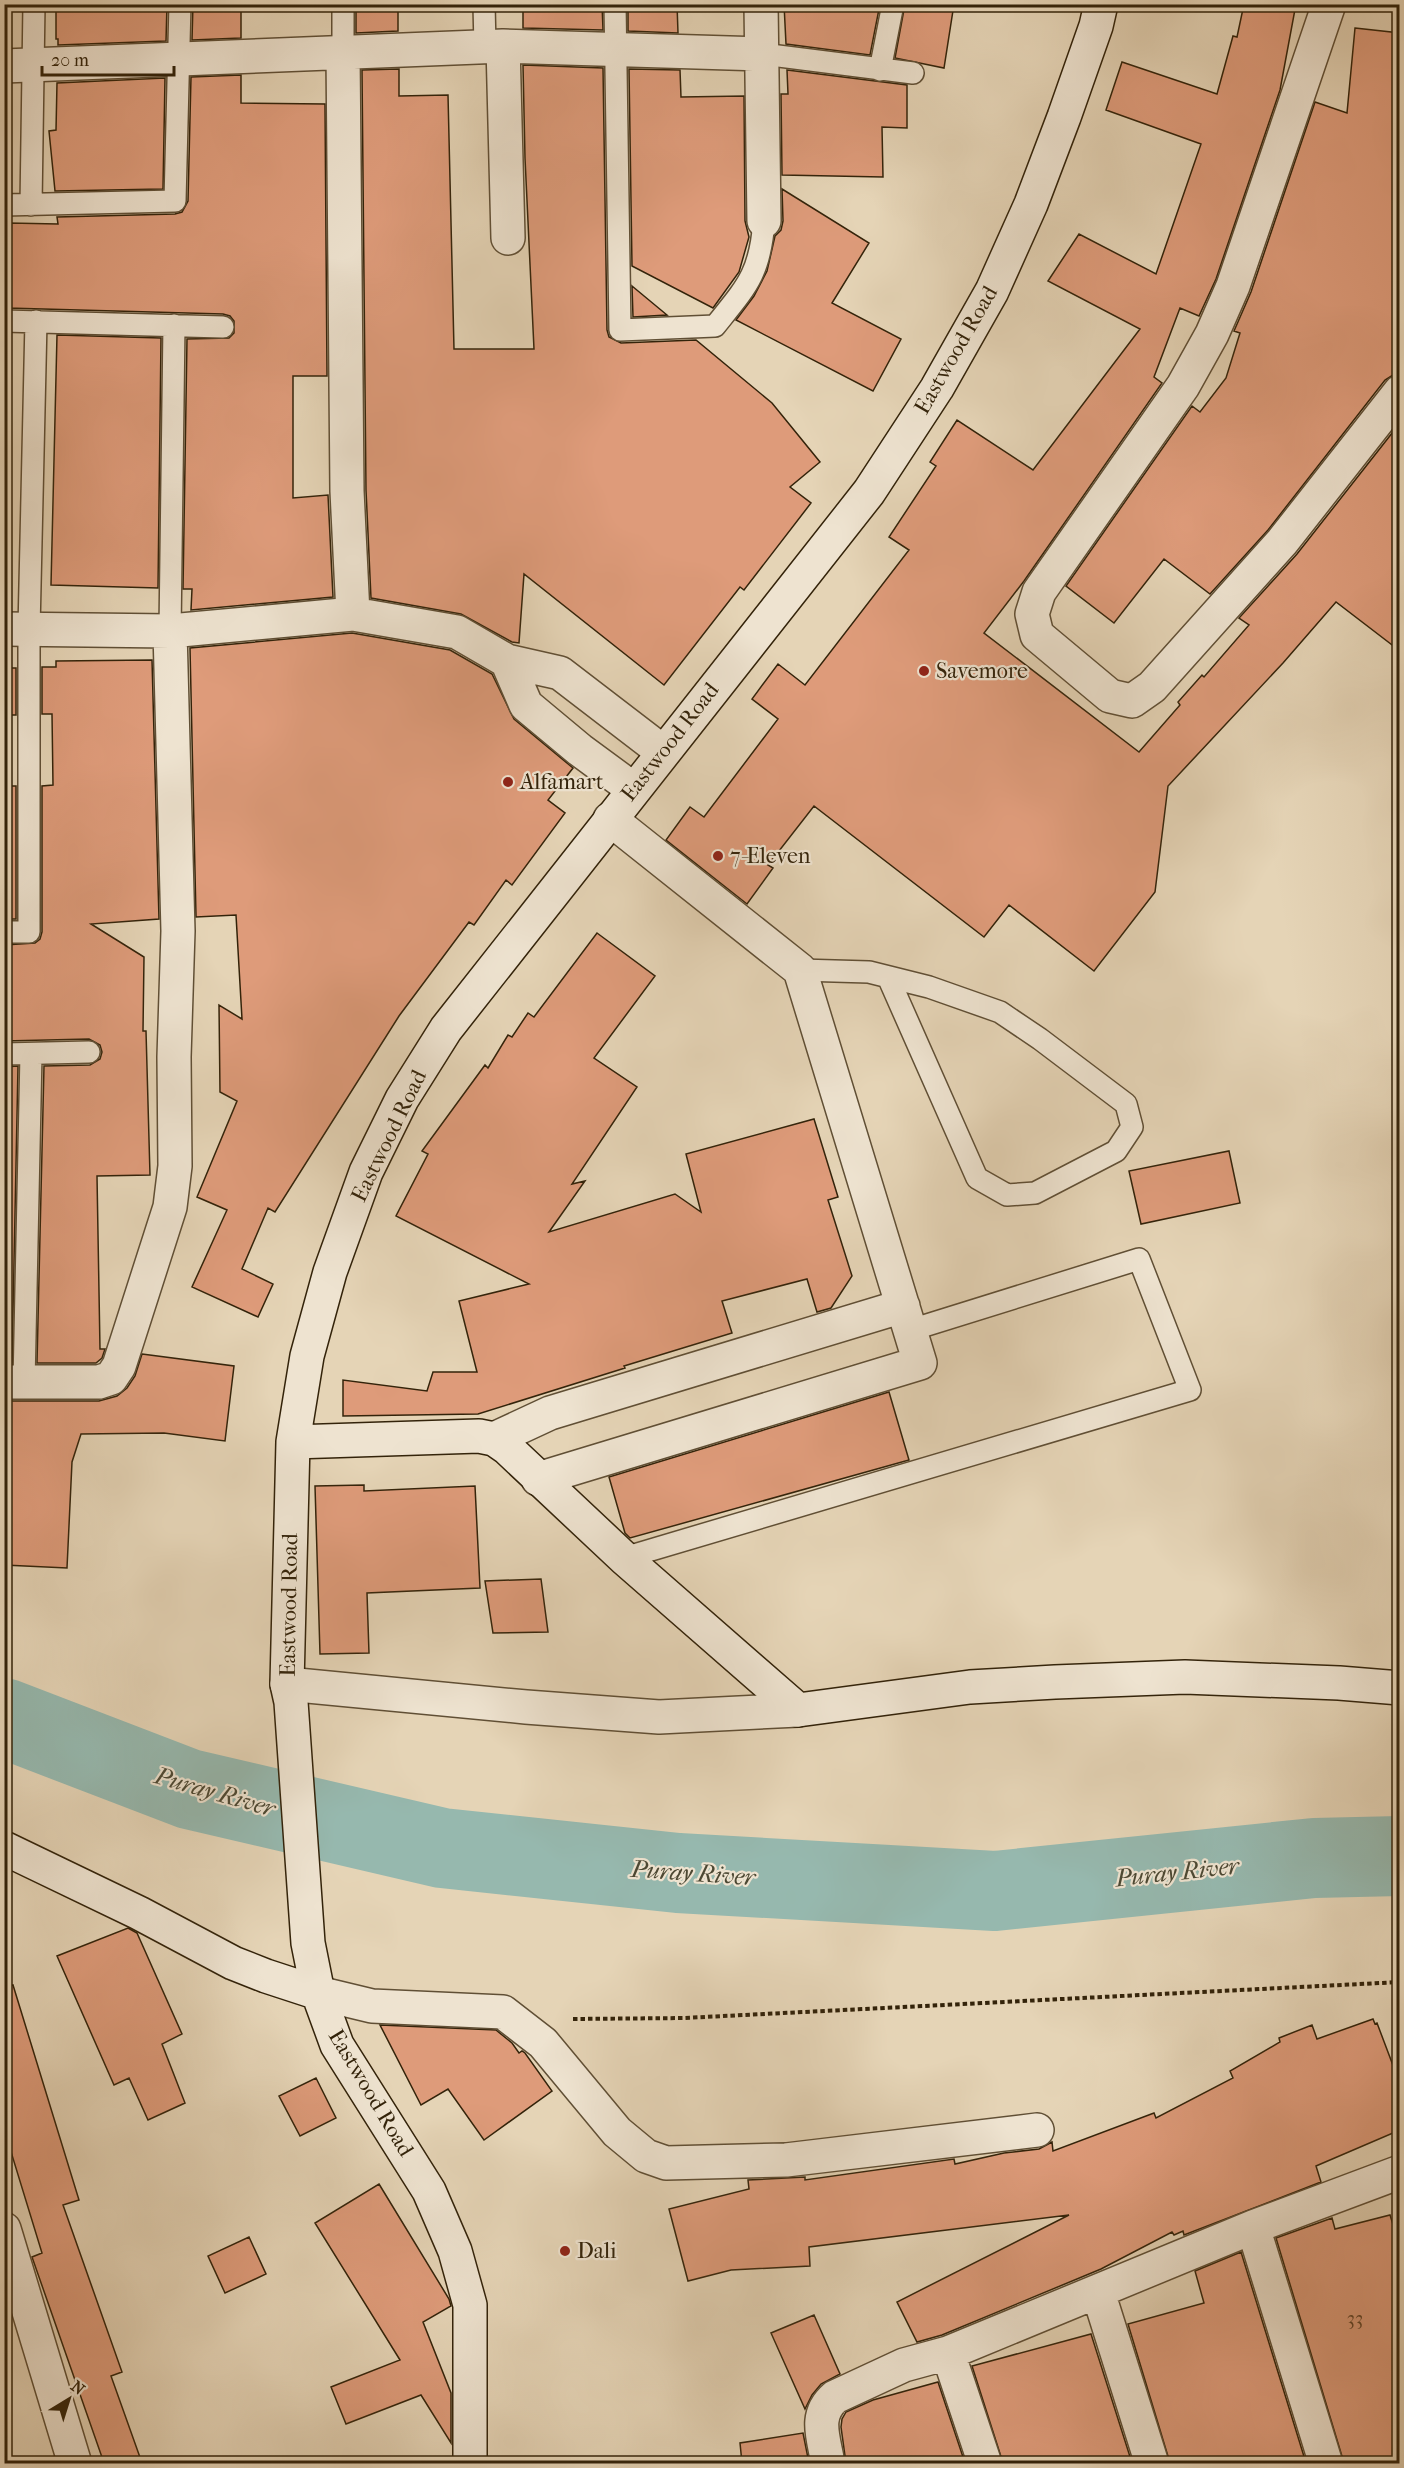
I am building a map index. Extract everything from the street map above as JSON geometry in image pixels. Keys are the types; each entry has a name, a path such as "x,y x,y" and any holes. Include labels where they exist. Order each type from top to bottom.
{"street":[{"path":"761,4 764,221"},
{"name":"Eastwood Road","path":"470,2463 470,2306 455,2251 429,2191 337,2045 318,1993 308,1943 289,1693 293,1442 307,1356 330,1272 366,1172 402,1099 446,1029 869,492 937,388 992,291 1031,204 1096,26 1101,4"},
{"path":"1329,4 1233,286 1212,334 1183,386 1039,592 1032,614 1037,634 1110,696 1132,701 1152,687 1282,542 1400,392"},
{"path":"20,66 494,47 762,54"},
{"path":"494,47 508,238"},
{"path":"343,52 347,491 353,614"},
{"path":"17,629 170,631 353,614 457,632 507,661 560,673 663,752"},
{"path":"14,1382 99,1382 111,1378 119,1366 170,1207 175,1166 174,1057 178,931 170,631"},
{"path":"507,661 526,705 580,750 633,789"},
{"path":"538,1479 920,1363 800,970 610,819"},
{"path":"494,1439 550,1413 907,1318"},
{"path":"293,1442 479,1436 494,1439 507,1448 624,1558 798,1710"},
{"path":"289,1693 659,1717 798,1710 970,1687 1090,1680 1185,1677 1339,1683 1400,1688"},
{"path":"4,1848 129,1908 233,1963 318,1993 372,2006 503,2012 543,2043 617,2132 646,2156 666,2163 786,2160 1037,2130"},
{"path":"828,2463 821,2417 826,2405 855,2386 904,2365 948,2353 1253,2227 1400,2172"},
{"path":"1253,2227 1326,2463"},
{"path":"4,2229 75,2463"},
{"path":"1098,2292 1152,2463"},
{"path":"948,2353 985,2463"}],"lane":[{"path":"32,205 20,66 34,4"},
{"path":"4,205 175,201 180,4"},
{"path":"343,4 343,52"},
{"path":"484,4 494,47"},
{"path":"615,4 620,330 715,326 750,282 762,252 764,221"},
{"path":"880,70 893,4"},
{"path":"762,54 913,73"},
{"path":"4,321 223,327"},
{"path":"4,932 29,932 17,629 36,321"},
{"path":"170,631 174,325"},
{"path":"800,970 868,972 929,987 1000,1012 1126,1104 1132,1127 1116,1151 1035,1193 1007,1195 977,1178 888,977"},
{"path":"4,1054 89,1052"},
{"path":"14,1382 31,1054"},
{"path":"624,1558 1190,1390 1139,1259 907,1318"}],"path":[{"path":"514,2019 685,2018 1400,1982"}],"building":[{"path":"56,4 167,4 166,41 58,45"},
{"path":"193,4 241,4 241,38 192,40"},
{"path":"356,4 398,4 398,31 356,33"},
{"path":"523,4 602,4 603,30 523,28"},
{"path":"628,4 677,4 678,33 628,31"},
{"path":"784,4 880,4 870,55 786,44"},
{"path":"905,4 954,4 944,68 895,58"},
{"path":"1244,4 1296,4 1280,90 1216,279 1199,316 1180,308 1154,377 1162,383 1024,581 984,633 1139,752 1180,705 1178,702 1202,675 1204,677 1249,625 1239,618 1297,554 1400,423 1400,651 1336,602 1283,663 1168,786 1155,892 1094,971 1009,905 984,937 814,806 768,865 773,868 747,904 666,840 690,807 704,817 778,719 752,699 778,664 805,685 909,550 889,537 936,466 930,462 957,420 1033,470 1140,329 1048,281 1079,234 1156,274 1201,144 1106,110 1122,62 1217,94 1233,36 1237,37"},
{"path":"1355,28 1400,33 1400,374 1385,380 1268,530 1210,594 1164,559 1114,623 1066,586 1192,406 1200,412 1226,378 1240,333 1234,331 1251,292 1315,102 1347,113"},
{"path":"523,65 603,68 607,330 609,337 621,343 696,340 772,403 820,462 790,487 811,503 744,590 740,587 664,685 524,574 519,643 512,642 461,614 371,598 366,490 362,70 399,69 399,96 448,95 454,349 534,349"},
{"path":"629,69 680,70 681,97 744,96 745,221 749,237 739,272 713,308 632,266"},
{"path":"787,70 907,85 907,128 882,127 883,177 782,175 781,94 788,94"},
{"path":"241,75 241,103 325,104 327,376 293,376 293,498 328,495 333,597 191,610 192,589 183,589 187,339 229,338 234,333 234,321 230,316 223,314 7,308 9,223 58,224 57,217 182,212 188,201 191,77"},
{"path":"165,78 163,189 55,191 49,131 56,130 57,83"},
{"path":"782,189 869,243 832,303 901,339 873,391 736,320 754,296 767,271 775,236 781,230 783,221"},
{"path":"632,286 667,315 633,317"},
{"path":"57,335 161,338 158,588 51,585"},
{"path":"352,633 450,650 492,674 514,719 573,768 548,800 565,813 512,885 506,880 474,925 469,922 399,1016 275,1212 268,1208 242,1269 273,1284 258,1317 192,1287 227,1210 197,1197 237,1101 220,1092 219,1005 242,1019 236,915 196,917 190,648"},
{"path":"152,660 159,919 91,924 144,957 143,1031 146,1031 150,1175 97,1176 100,1349 105,1349 102,1358 96,1363 37,1363 44,1066 90,1065 100,1059 102,1052 100,1045 89,1039 4,1041 4,945 35,943 40,939 42,932 42,786 53,785 52,714 42,714 42,667 56,667 56,661"},
{"path":"4,668 16,668 16,715 4,715"},
{"path":"4,786 16,786 16,919 4,919"},
{"path":"597,933 655,976 594,1058 637,1087 572,1184 585,1181 549,1232 675,1194 701,1212 686,1154 814,1119 838,1197 828,1200 852,1276 831,1308 817,1312 807,1279 722,1301 732,1333 478,1414 343,1416 343,1380 427,1391 433,1372 477,1372 459,1301 529,1284 396,1216 428,1154 422,1151 485,1065 488,1068 508,1035 512,1037 528,1013 534,1017"},
{"path":"18,1066 12,1363 4,1363 4,1067"},
{"path":"1229,1151 1240,1203 1141,1224 1129,1171"},
{"path":"142,1354 234,1366 225,1441 164,1433 81,1434 72,1462 67,1568 4,1565 4,1401 99,1401 117,1396 127,1388 135,1376"},
{"path":"889,1392 909,1460 630,1538 625,1533 609,1477"},
{"path":"364,1485 364,1491 475,1486 480,1588 367,1593 369,1653 320,1654 315,1486"},
{"path":"541,1579 548,1632 493,1633 485,1581"},
{"path":"128,1928 137,1933 182,2034 162,2044 185,2103 148,2120 129,2078 114,2085 57,1956"},
{"path":"13,1985 79,2200 63,2205 122,2372 111,2376 142,2463 104,2463 32,2257 42,2253 4,2129 4,1987"},
{"path":"1373,2019 1375,2024 1377,2023 1400,2084 1400,2130 1316,2166 1321,2182 1184,2235 1183,2231 1174,2235 1172,2232 1101,2269 942,2335 917,2342 897,2302 1069,2215 809,2247 810,2266 731,2270 688,2281 669,2209 749,2189 748,2180 805,2177 805,2180 954,2159 955,2164 1004,2153 1039,2149 1052,2142 1053,2151 1154,2113 1156,2118 1233,2078 1230,2071 1280,2042 1279,2038 1312,2025 1317,2039"},
{"path":"380,2025 496,2030 512,2043 519,2053 522,2051 525,2053 552,2091 484,2140 448,2089 421,2105"},
{"path":"316,2078 336,2118 300,2136 279,2096"},
{"path":"379,2184 449,2299 451,2306 423,2322 451,2393 451,2443 421,2395 346,2424 331,2387 400,2360 315,2223"},
{"path":"1390,2215 1400,2247 1400,2463 1344,2463 1276,2238 1332,2218 1335,2229"},
{"path":"249,2237 266,2274 225,2293 208,2256"},
{"path":"1241,2252 1306,2463 1170,2463 1128,2324 1204,2303 1195,2271"},
{"path":"814,2315 840,2374 821,2384 805,2409 771,2333"},
{"path":"1091,2334 1132,2463 1003,2463 972,2366"},
{"path":"938,2382 965,2463 846,2463 841,2427 846,2412 873,2400"},
{"path":"803,2433 809,2463 742,2463 740,2443"}],"waterway":[{"name":"Puray River","path":"4,1718 189,1789 442,1848 678,1873 995,1891 1314,1858 1400,1856"}],"place":[{"name":"Savemore","path":"924,671"},
{"name":"Alfamart","path":"508,782"},
{"name":"7-Eleven","path":"718,856"},
{"name":"Dali","path":"565,2251"}]}
